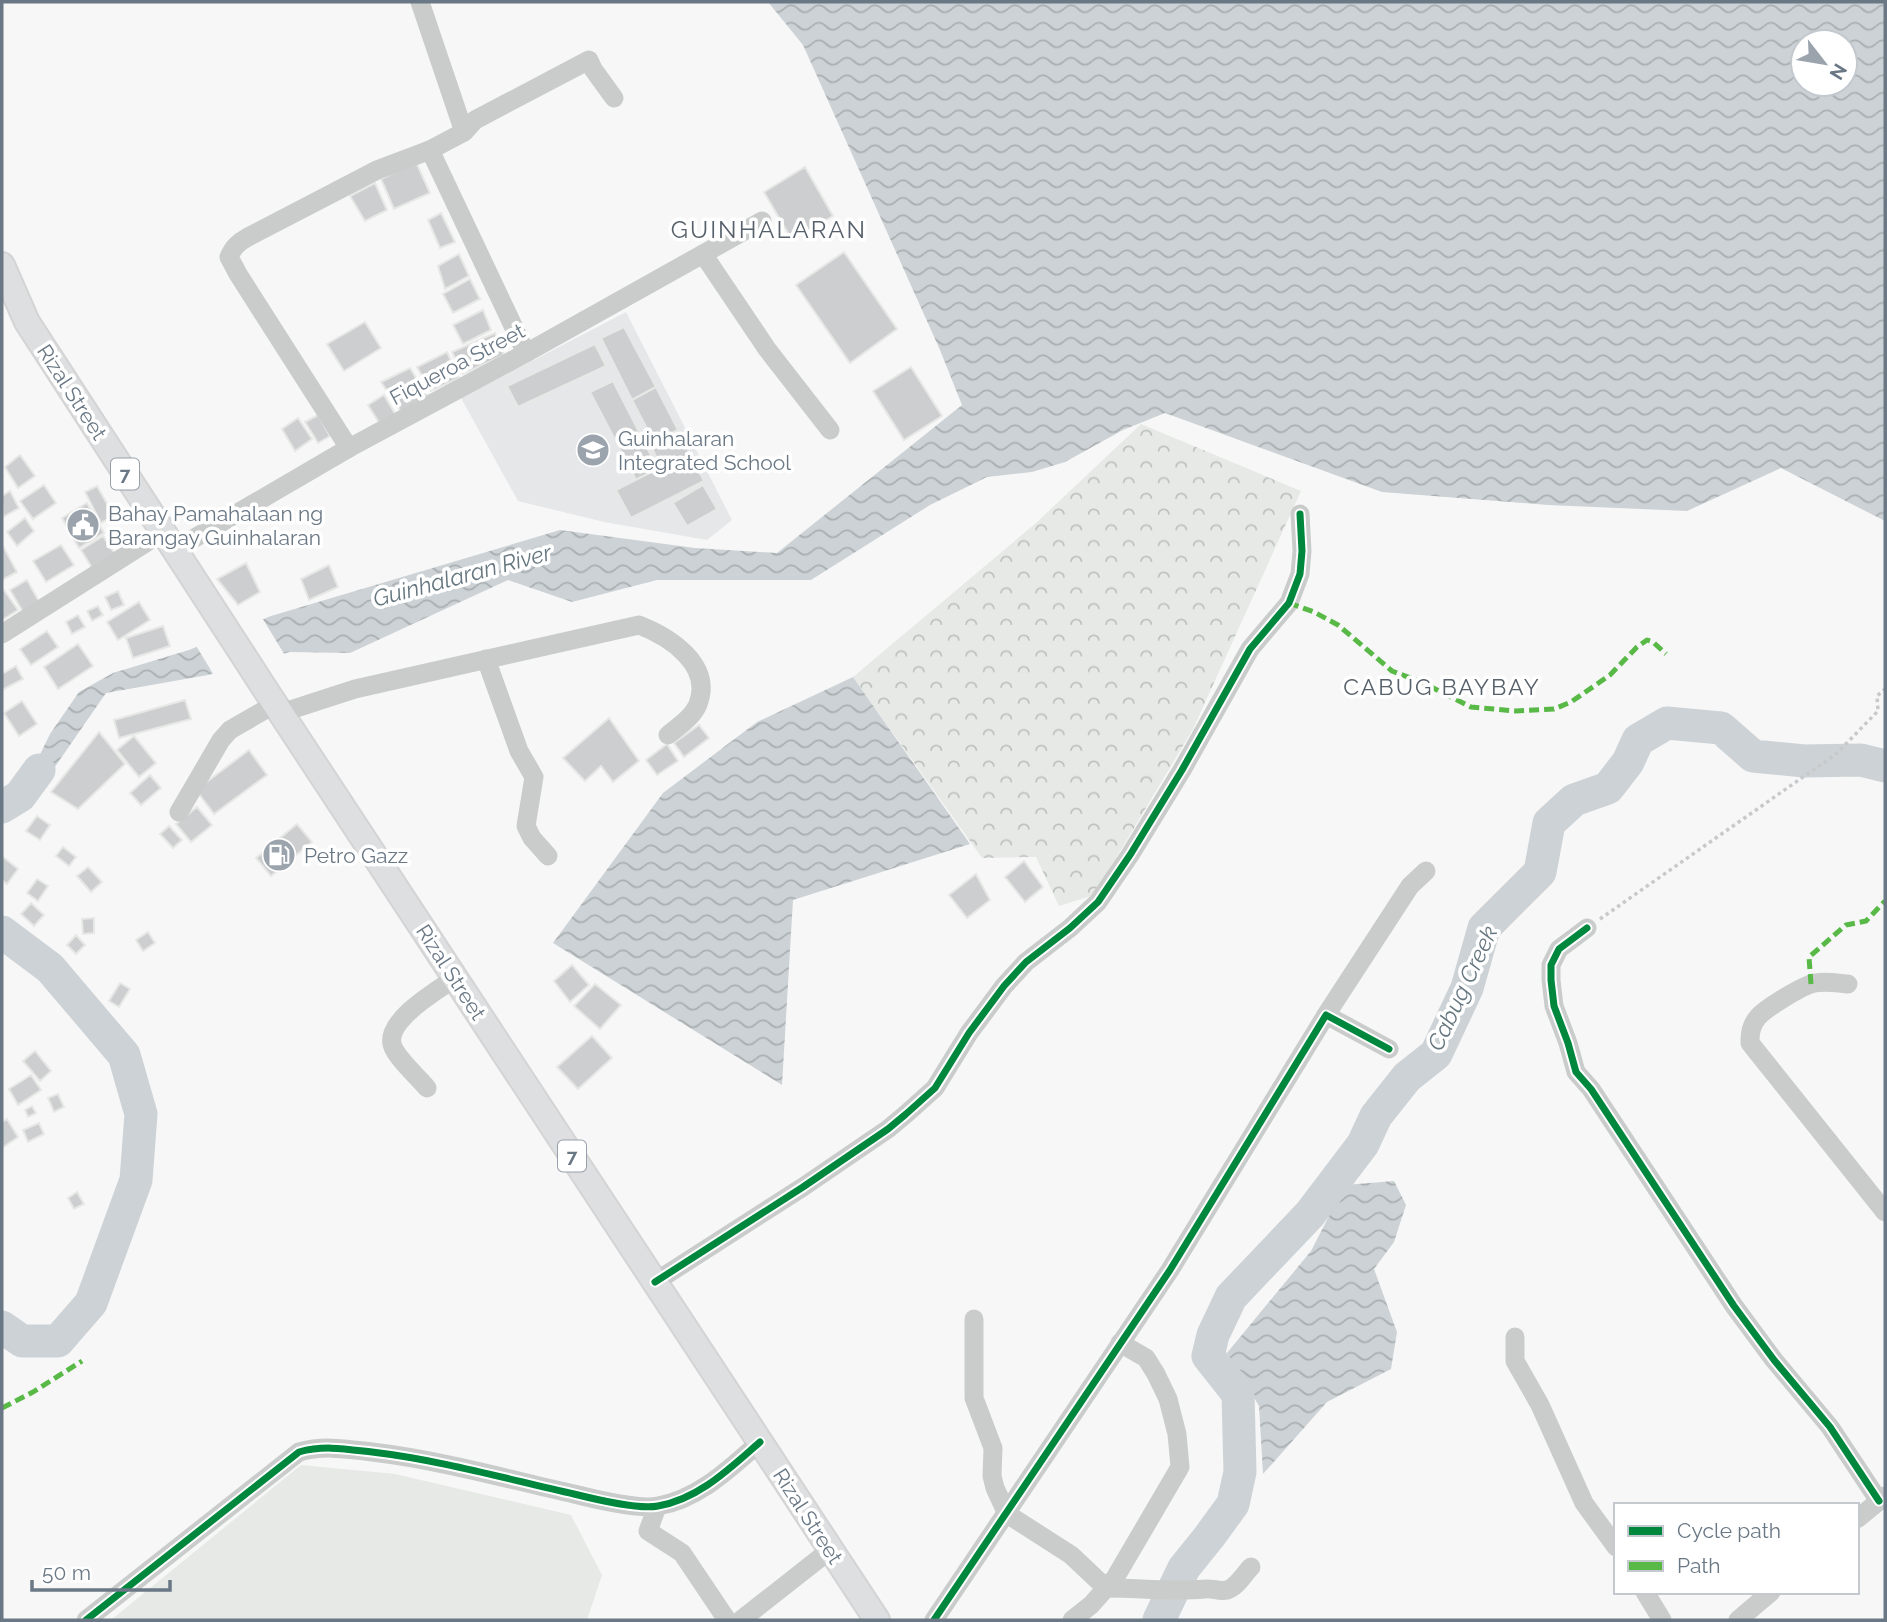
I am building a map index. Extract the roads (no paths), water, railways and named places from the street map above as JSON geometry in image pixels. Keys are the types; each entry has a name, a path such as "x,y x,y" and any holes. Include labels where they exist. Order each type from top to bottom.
{"main road":[{"name":"Rizal Street","path":"2,265 27,322 168,541 877,1620"},
{"name":"Rizal Street","path":"2,299 27,322"}],"street":[{"path":"420,2 464,132"},
{"path":"349,448 238,274 229,257 232,250 240,241 377,170 430,150 464,132 475,120 589,60 614,97"},
{"path":"430,150 526,353"},
{"name":"Fiqueroa Street","path":"2,634 168,541 526,353 762,221"},
{"path":"703,254 767,349 830,430"},
{"path":"655,1282 803,1187 906,1114 935,1088 969,1033 1004,986 1026,962 1098,902 1182,770 1250,649 1289,603 1300,574 1300,514"},
{"path":"179,812 221,740 230,730 274,703 355,689 639,625 676,645 698,671 701,687 698,705 691,716 668,736"},
{"path":"486,659 519,751 534,777 526,826 531,838 548,856"},
{"path":"934,1620 1170,1270 1326,1015 1410,886 1426,871"},
{"path":"1587,928 1559,949 1551,965 1554,1006 1576,1072 1591,1089 1734,1306 1774,1360 1830,1427 1882,1498 1859,1517"},
{"path":"427,1087 395,1050 391,1042 393,1032 404,1015 455,978"},
{"path":"1848,985 1819,983 1801,988 1757,1018 1750,1031 1750,1043 1885,1212"},
{"path":"1326,1015 1389,1049"},
{"path":"974,1319 974,1398 993,1448 992,1476 1007,1514 1071,1555 1106,1588 1226,1590 1251,1567"},
{"path":"1515,1337 1515,1361 1540,1405 1584,1503 1614,1544"},
{"path":"1072,1620 1091,1605 1115,1578 1181,1466 1177,1434 1168,1399 1156,1374 1146,1358 1120,1343"},
{"path":"86,1620 299,1452 315,1447 413,1457 594,1499 657,1507 699,1492 760,1442"},
{"path":"657,1507 648,1531 682,1553 727,1620"},
{"path":"741,1620 830,1550"},
{"path":"1646,1594 1662,1620"},
{"path":"1738,1620 1769,1594"}],"water":[{"path":"768,2 1885,2 1885,521 1781,468 1687,511 1548,505 1382,492 1165,413 1123,430 1065,462 1032,472 987,477 930,505 811,580 657,580 572,602 508,580 350,653 290,652 208,675 106,693 41,787 13,808 8,800 33,769 50,734 79,692 113,673 189,650 271,616 560,530 695,548 777,553 962,405 803,45"},
{"path":"853,677 970,844 793,900 782,1085 553,943 663,793 757,722"},
{"path":"1394,1181 1406,1205 1394,1242 1374,1269 1397,1332 1391,1369 1327,1402 1263,1474 1259,1406 1227,1353 1311,1251 1345,1185"}],"waterway":[{"name":"Cabug Creek","path":"1159,1620 1184,1568 1233,1504 1240,1472 1238,1394 1208,1356 1213,1335 1231,1297 1310,1214 1363,1144 1376,1116 1407,1077 1436,1054 1467,988 1484,928 1540,872 1549,823 1574,800 1608,788 1628,762 1638,740 1667,723 1721,728 1753,756 1804,761 1861,760 1885,766"},
{"name":"Guinhalaran River","path":"2,807 20,796 39,770"},
{"name":"Guinhalaran River","path":"2,932 50,968 124,1055 141,1114 136,1180 91,1303 58,1341 22,1341 2,1327"}],"place":[{"name":"Guinhalaran Integrated School","path":"593,450"},
{"name":"Bahay Pamahalaan ng Barangay Guinhalaran","path":"83,525"},
{"name":"Petro Gazz","path":"279,855"}],"district":[{"name":"GUINHALARAN","path":"769,229"},
{"name":"CABUG BAYBAY","path":"1442,686"}]}
